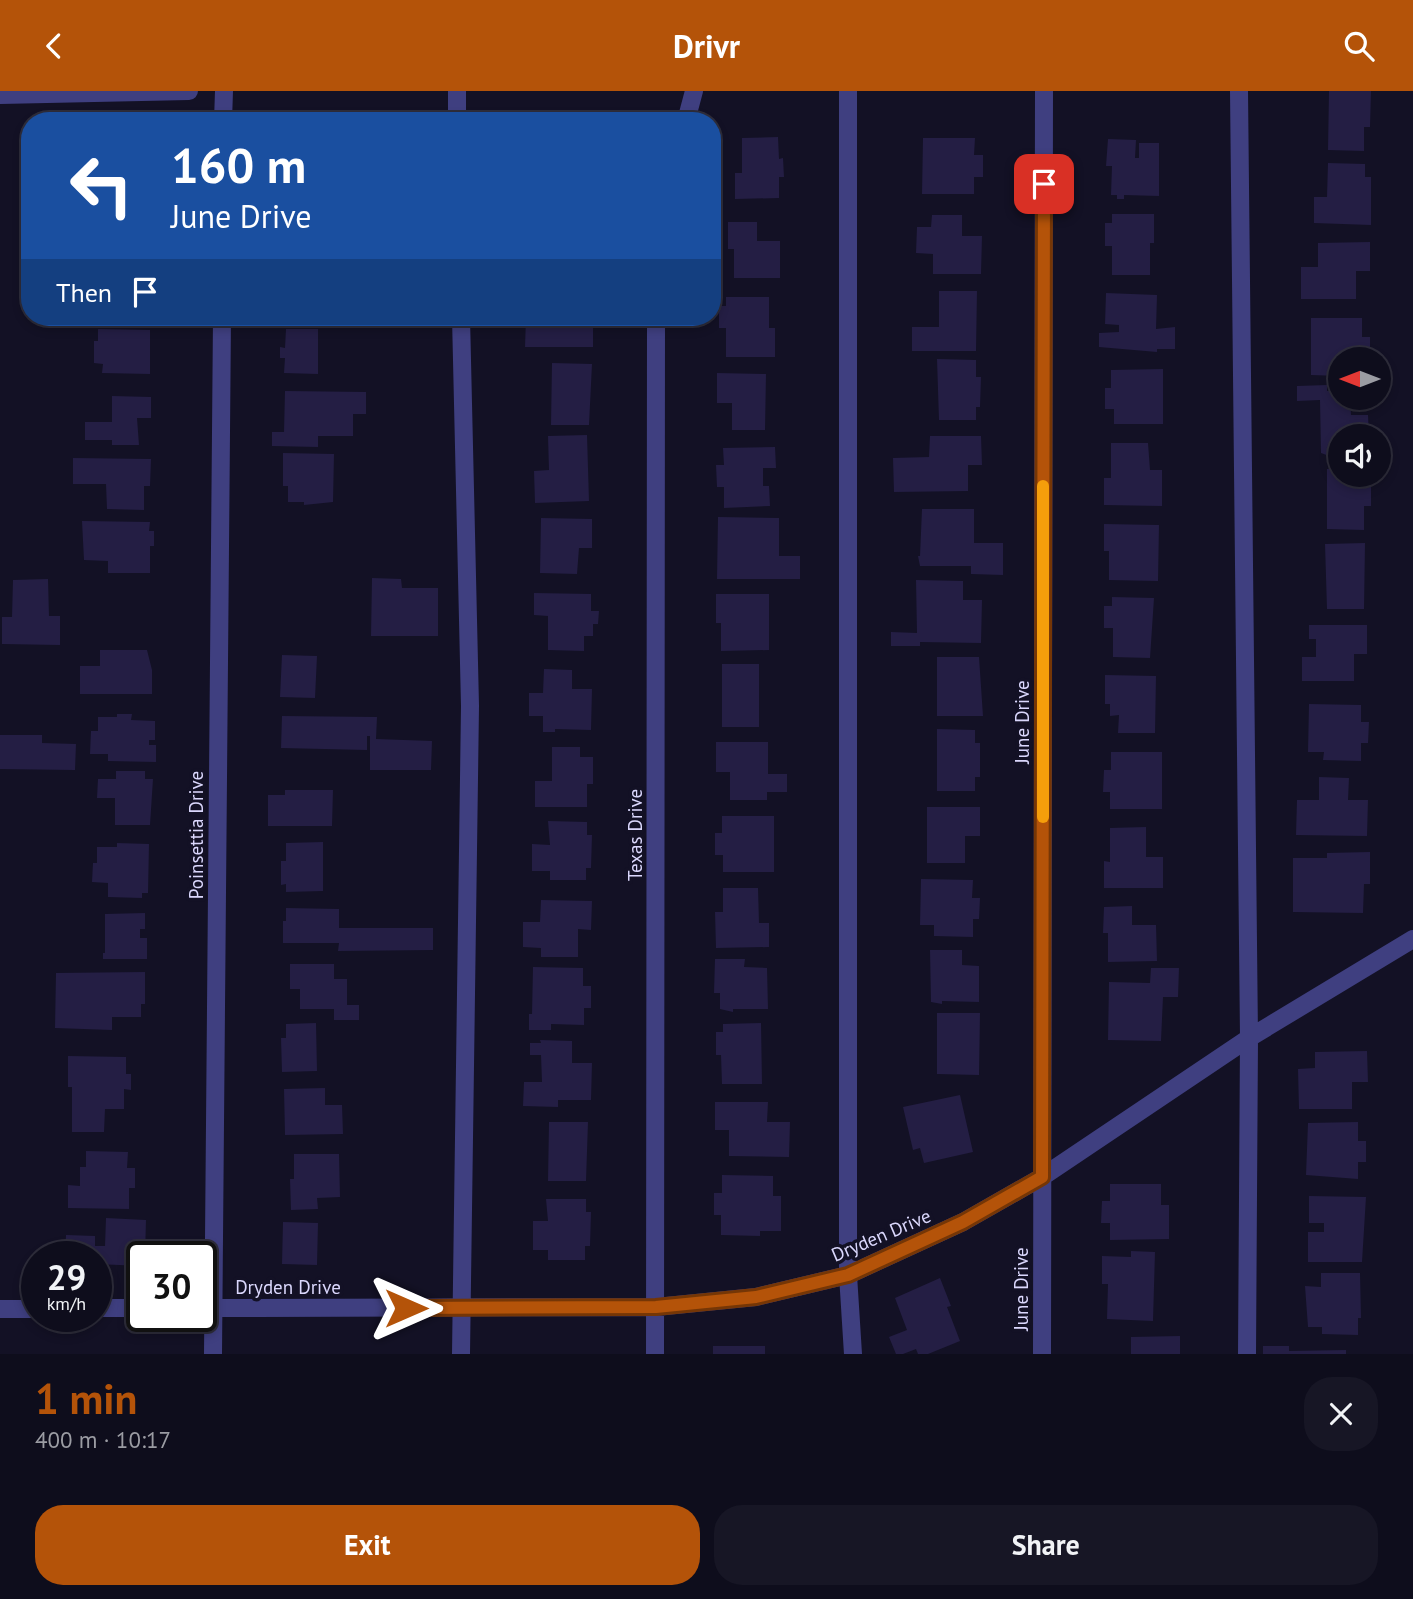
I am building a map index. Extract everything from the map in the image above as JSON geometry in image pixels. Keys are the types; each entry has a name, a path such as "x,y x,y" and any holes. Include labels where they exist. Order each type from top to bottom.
{"street":[{"path":"0,95 189,91"},
{"path":"223,112 224,91"},
{"path":"457,91 457,112"},
{"path":"688,112 694,91"},
{"path":"848,91 848,1275 853,1354"},
{"name":"June Drive","path":"1042,1354 1044,91"},
{"path":"1239,91 1249,1038 1247,1354"},
{"name":"Poinsettia Drive","path":"208,1241 222,326"},
{"path":"461,326 470,705 461,1354"},
{"name":"Texas Drive","path":"655,1354 656,326"},
{"name":"Dryden Drive","path":"217,1308 656,1307 756,1297 848,1275 963,1222 1042,1177 1249,1038 1413,939"},
{"path":"0,1309 21,1309"},
{"name":"Poinsettia Drive","path":"210,1332 213,1354"}],"building":[{"path":"1329,91 1371,91 1370,127 1364,127 1364,151 1328,150"},
{"path":"778,137 779,159 783,158 784,177 779,177 779,198 735,199 735,173 742,173 742,138"},
{"path":"923,138 975,138 974,155 983,155 983,177 974,177 974,194 922,194"},
{"path":"1108,139 1136,140 1135,158 1139,158 1139,143 1159,143 1159,196 1124,195 1124,199 1117,199 1117,195 1111,195 1112,166 1106,166"},
{"path":"1328,163 1365,164 1365,177 1371,177 1371,225 1314,223 1314,197 1327,197"},
{"path":"1112,214 1154,214 1150,275 1112,275 1112,246 1105,246 1105,223 1112,223"},
{"path":"932,215 962,215 962,236 982,236 981,274 933,274 933,254 916,253 917,227 931,227"},
{"path":"728,222 757,222 757,241 780,241 780,278 734,278 734,249 728,249"},
{"path":"1370,242 1370,271 1356,271 1356,299 1301,299 1301,267 1318,267 1318,243"},
{"path":"939,291 977,291 976,351 912,351 912,327 939,327"},
{"path":"1106,293 1157,295 1156,329 1175,327 1175,349 1157,349 1157,352 1099,347 1099,333 1119,332 1119,325 1105,324"},
{"path":"726,297 769,297 769,328 775,328 775,357 726,357 726,328 719,326 721,306 726,306"},
{"path":"1311,318 1362,318 1362,337 1370,337 1370,347 1328,347 1328,376 1311,375"},
{"path":"526,326 593,326 593,347 525,347"},
{"path":"98,329 150,330 150,374 102,373 103,364 94,363 94,341 98,341"},
{"path":"286,329 318,329 318,374 284,373 285,358 280,358 280,347 285,348"},
{"path":"937,359 976,360 976,377 981,377 980,407 976,407 976,420 939,420"},
{"path":"552,363 592,364 589,425 551,425"},
{"path":"1163,369 1163,424 1114,424 1114,409 1105,409 1105,388 1111,388 1111,370"},
{"path":"717,373 766,374 765,430 732,430 732,403 717,403"},
{"path":"1327,385 1328,410 1351,410 1351,415 1368,415 1368,424 1328,424 1328,456 1321,453 1320,400 1297,401 1297,386"},
{"path":"285,391 366,392 366,414 353,414 353,436 318,436 318,447 272,446 272,432 284,432"},
{"path":"112,396 151,397 151,418 137,418 139,445 112,445 112,440 85,440 85,422 112,422"},
{"path":"587,435 589,501 535,503 534,471 549,470 548,436"},
{"path":"930,436 981,436 982,465 968,465 968,491 894,492 893,458 929,457"},
{"path":"1111,443 1148,443 1150,470 1162,470 1162,506 1104,505 1104,478 1111,478"},
{"path":"775,447 776,468 763,468 763,486 769,486 770,506 724,508 724,487 717,487 716,465 724,465 723,448"},
{"path":"283,453 334,454 333,502 304,505 304,502 288,502 288,486 283,486"},
{"path":"73,458 151,459 150,486 144,486 144,510 107,509 106,484 73,484"},
{"path":"1327,469 1328,487 1371,487 1371,506 1364,506 1364,530 1327,529"},
{"path":"922,509 974,509 974,543 1003,543 1003,575 971,574 971,566 920,566 918,556"},
{"path":"718,517 779,518 779,556 800,556 800,579 717,579"},
{"path":"541,518 592,519 592,548 579,548 577,574 540,573"},
{"path":"82,521 150,522 149,531 154,531 154,546 150,546 150,573 108,573 108,561 84,560"},
{"path":"1104,524 1159,525 1158,581 1109,580 1109,551 1104,551"},
{"path":"1365,543 1364,609 1327,609 1325,544"},
{"path":"372,578 401,579 402,588 438,588 438,636 371,636"},
{"path":"48,579 49,616 60,616 60,645 2,644 2,617 12,617 13,580"},
{"path":"916,580 963,581 963,600 982,600 981,643 920,642 920,646 891,646 891,632 917,633"},
{"path":"534,593 591,594 591,611 599,611 598,624 593,624 593,636 584,636 584,651 548,650 548,616 534,615"},
{"path":"716,594 769,594 769,650 721,651 721,623 716,623"},
{"path":"1112,597 1154,598 1150,658 1113,657 1113,628 1104,628 1104,606 1112,606"},
{"path":"1309,625 1367,625 1367,654 1354,654 1354,681 1302,681 1302,657 1316,657 1316,639 1309,639"},
{"path":"100,650 147,650 152,670 152,694 80,694 80,666 100,666"},
{"path":"282,655 317,656 315,698 280,697"},
{"path":"937,657 979,657 983,716 937,716"},
{"path":"722,664 759,664 759,727 722,727"},
{"path":"544,669 572,670 572,689 592,689 591,730 555,729 555,732 543,732 543,716 529,716 529,693 543,693"},
{"path":"1105,675 1156,676 1155,733 1118,733 1119,715 1110,716 1110,704 1105,704"},
{"path":"1309,704 1361,705 1361,722 1369,722 1368,743 1361,743 1361,761 1323,760 1324,752 1308,752"},
{"path":"117,714 132,714 131,720 155,721 155,740 149,740 149,745 156,745 156,762 108,761 108,754 90,754 91,731 98,731 98,717 117,717"},
{"path":"282,716 377,717 376,739 432,741 431,770 370,770 370,736 367,736 367,750 281,748"},
{"path":"937,729 975,730 975,743 980,743 980,777 975,777 975,791 937,791"},
{"path":"0,735 42,735 42,743 76,744 75,770 0,769"},
{"path":"716,742 768,742 768,774 787,774 787,792 767,792 767,800 730,800 730,772 716,772"},
{"path":"552,747 580,747 580,757 593,757 593,784 587,784 587,807 535,807 535,781 552,781"},
{"path":"1111,752 1162,752 1162,809 1110,809 1110,792 1103,792 1104,770 1111,770"},
{"path":"116,771 145,771 145,779 153,779 150,825 115,825 115,798 97,798 98,779 116,779"},
{"path":"1319,777 1349,778 1348,800 1368,800 1367,836 1296,835 1297,800 1319,800"},
{"path":"285,790 333,790 332,826 268,826 268,795 285,795"},
{"path":"927,807 980,807 980,836 965,836 965,863 927,863"},
{"path":"722,816 774,816 774,872 723,872 723,855 715,855 715,833 722,833"},
{"path":"548,821 587,822 587,835 592,835 591,868 586,868 586,880 550,880 550,871 532,871 532,844 550,845"},
{"path":"1146,827 1146,857 1163,857 1163,888 1104,888 1104,861 1110,862 1110,828"},
{"path":"323,842 323,891 286,892 286,884 281,885 281,861 286,861 286,843"},
{"path":"117,843 149,844 148,893 142,893 142,898 108,897 108,883 92,882 93,863 97,863 97,847 117,847"},
{"path":"1370,852 1370,884 1364,884 1363,913 1293,912 1293,858 1327,858 1327,853"},
{"path":"921,879 973,880 972,898 980,898 979,919 973,919 973,937 934,936 934,925 920,925"},
{"path":"723,888 758,888 759,923 769,923 769,947 716,948 715,912 723,912"},
{"path":"541,900 592,901 591,930 578,929 578,957 541,957 541,948 523,947 523,922 540,922"},
{"path":"1132,906 1132,925 1156,925 1157,961 1108,962 1108,933 1103,933 1104,907"},
{"path":"286,908 339,909 339,928 433,928 433,950 338,951 339,943 283,943"},
{"path":"145,913 145,929 140,929 140,938 147,938 147,959 103,959 105,914"},
{"path":"930,950 962,950 962,965 979,966 979,1002 931,1002"},
{"path":"715,959 745,959 744,967 767,968 768,1009 733,1009 733,1012 720,1009 720,993 714,993"},
{"path":"290,964 334,964 334,979 347,979 347,1005 359,1005 359,1020 334,1020 334,1009 300,1009 300,989 290,989"},
{"path":"533,967 583,968 583,986 591,986 591,1008 584,1008 584,1025 551,1024 551,1030 529,1030"},
{"path":"1151,968 1179,968 1178,997 1163,997 1161,1041 1108,1040 1109,982 1150,983"},
{"path":"145,972 145,1004 141,1004 141,1017 112,1017 112,1030 55,1028 56,973"},
{"path":"937,1013 980,1013 979,1075 937,1074"},
{"path":"316,1023 317,1071 282,1072 281,1038 286,1038 286,1024"},
{"path":"761,1023 762,1084 722,1084 721,1055 716,1055 716,1032 723,1032 723,1024"},
{"path":"540,1040 572,1041 572,1063 592,1063 591,1100 558,1100 558,1107 523,1106 524,1082 542,1082 541,1055 530,1055 530,1043 541,1043"},
{"path":"1367,1051 1368,1082 1352,1082 1352,1109 1299,1109 1298,1069 1315,1068 1315,1052"},
{"path":"68,1056 126,1057 126,1074 131,1074 131,1090 124,1089 124,1109 105,1109 104,1132 72,1132 72,1087 68,1087"},
{"path":"325,1088 325,1105 342,1105 343,1134 285,1135 284,1089"},
{"path":"960,1095 973,1152 924,1163 920,1148 913,1150 903,1107"},
{"path":"715,1102 768,1102 767,1122 790,1122 789,1157 729,1156 729,1130 715,1130"},
{"path":"549,1122 588,1122 586,1181 548,1181"},
{"path":"1358,1122 1358,1141 1366,1141 1366,1162 1358,1162 1358,1179 1306,1175 1308,1123"},
{"path":"86,1151 128,1152 127,1168 135,1168 135,1188 129,1188 129,1209 68,1208 68,1185 80,1186 80,1167 86,1167"},
{"path":"294,1154 339,1154 340,1197 317,1198 318,1209 291,1210 290,1179 294,1179"},
{"path":"722,1175 773,1176 773,1196 781,1196 781,1231 760,1231 760,1236 721,1235 721,1215 714,1215 714,1193 722,1193"},
{"path":"1110,1184 1161,1184 1161,1205 1169,1205 1169,1239 1110,1240 1110,1223 1101,1223 1102,1201 1110,1201"},
{"path":"1309,1196 1366,1197 1362,1262 1308,1262 1308,1232 1324,1232 1324,1223 1309,1223"},
{"path":"546,1199 586,1199 586,1212 591,1212 590,1246 585,1246 585,1260 548,1260 548,1250 533,1250 533,1221 548,1221"},
{"path":"106,1218 146,1220 145,1241 126,1241 126,1265 112,1265 112,1241 105,1241"},
{"path":"283,1222 318,1223 317,1265 282,1264"},
{"path":"66,1235 95,1236 95,1241 66,1241"},
{"path":"1131,1251 1155,1252 1153,1321 1107,1319 1108,1284 1102,1284 1102,1256 1131,1257"},
{"path":"1321,1273 1360,1273 1361,1318 1358,1318 1358,1335 1322,1334 1322,1327 1308,1327 1305,1286 1321,1287"},
{"path":"940,1278 951,1306 947,1307 960,1341 928,1354 918,1354 916,1349 896,1354 889,1337 907,1330 895,1298"},
{"path":"1180,1336 1180,1354 1131,1354 1131,1337"},
{"path":"713,1346 765,1346 765,1354 713,1354"},
{"path":"1263,1346 1289,1346 1289,1351 1346,1350 1346,1354 1263,1354"}],"slow traffic":[{"path":"1043,486 1043,817"}],"route":[{"path":"406,1308 656,1307 756,1297 848,1275 963,1222 1042,1177 1044,184"}]}
